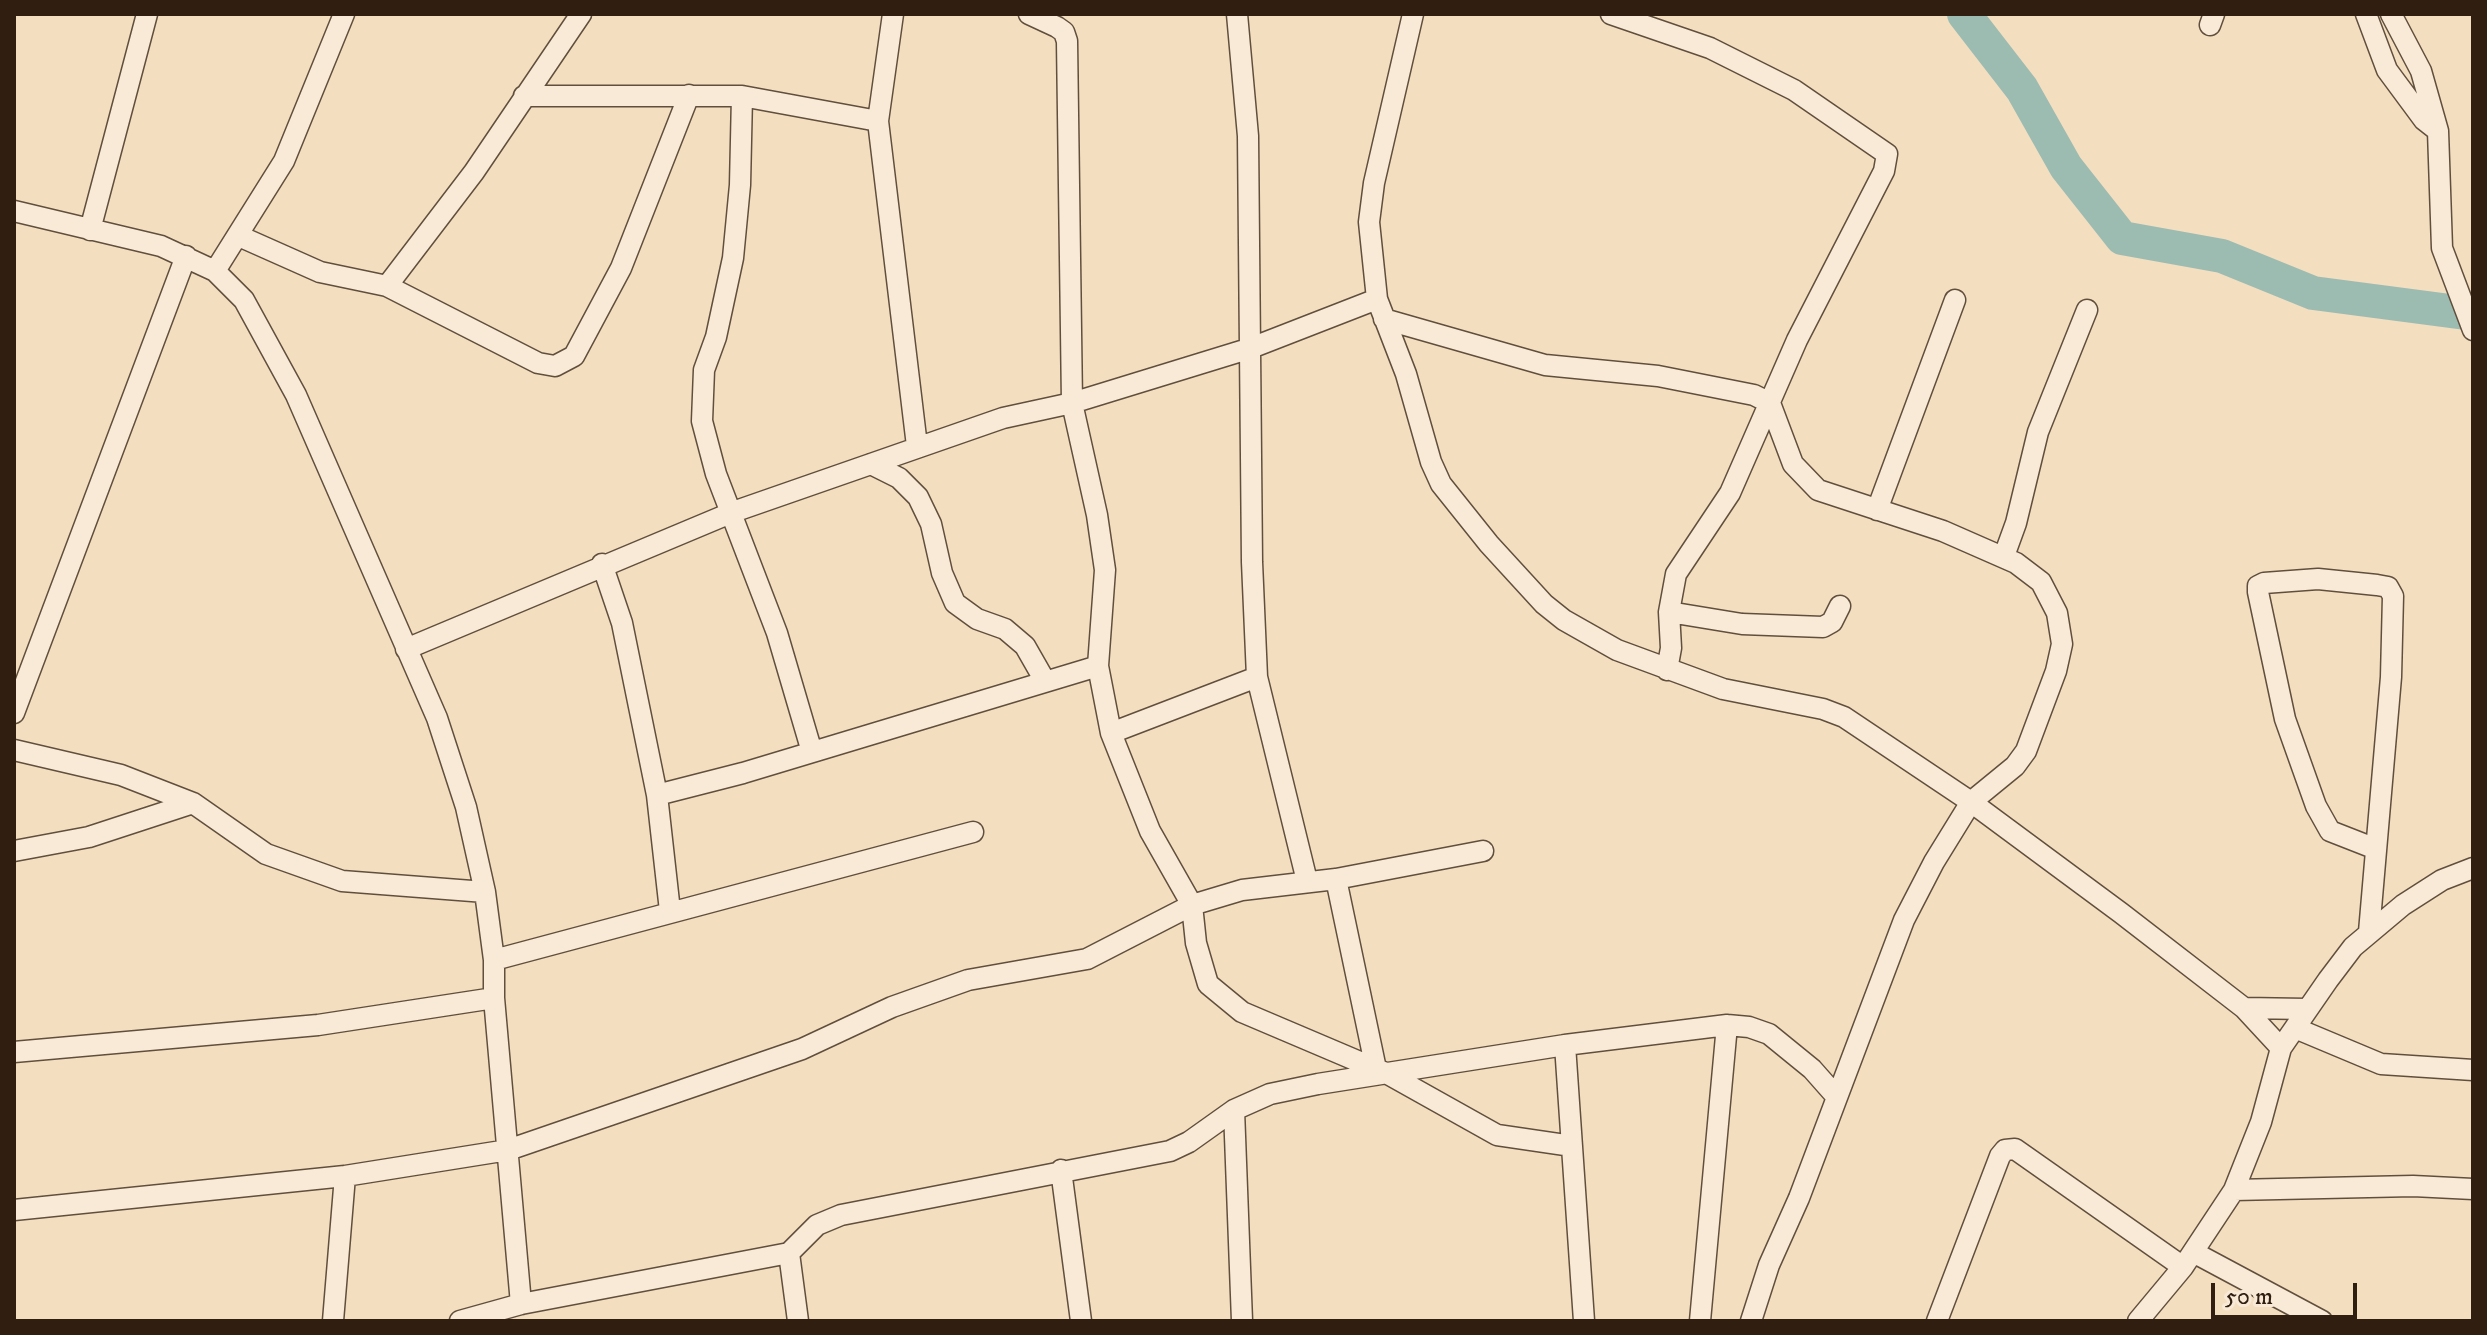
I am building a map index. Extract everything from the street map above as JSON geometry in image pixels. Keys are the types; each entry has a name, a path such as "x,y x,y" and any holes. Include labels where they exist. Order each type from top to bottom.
{"street":[{"path":"90,230 147,14"},
{"path":"215,271 284,161 344,14"},
{"path":"387,286 466,184 581,14"},
{"path":"893,14 878,121 917,446"},
{"path":"1029,14 1057,27 1064,32 1067,41 1072,403 1097,515 1105,570 1098,666 1111,733 1150,831 1192,905 1202,968 1208,984 1218,996 1242,1012 1382,1072 1497,1135 1572,1146"},
{"path":"1237,14 1248,136 1252,562 1257,677 1307,881"},
{"path":"1413,14 1374,183 1369,222 1377,299 1406,374 1431,462 1463,512 1518,576 1564,620 1617,650 1748,697 1823,709 1844,717 1971,802 2244,1008 2281,1048"},
{"path":"1611,14 1710,48 1794,90 1887,154 1884,171 1837,256 1730,493 1676,574 1669,612 1671,648 1667,670"},
{"path":"2366,14 2387,70 2424,120 2438,131"},
{"path":"2391,14 2421,71 2438,131 2442,248 2473,330"},
{"path":"239,236 320,272 387,286 538,363 555,366 574,356 621,268 689,95"},
{"path":"524,96 742,96 878,121"},
{"path":"742,96 740,185 733,258 716,337 704,370 702,421 716,474 777,633 812,752"},
{"path":"14,211 161,246 215,271 244,300 296,395 447,748 466,807 485,892 494,960 494,998 521,1304"},
{"path":"14,713 106,477 186,256"},
{"path":"406,649 602,564 733,512 1003,418 1072,403 1251,348 1377,299"},
{"path":"1877,510 1955,300"},
{"path":"2004,556 2016,523 2038,432 2087,310"},
{"path":"1384,319 1545,365 1702,383 1738,390 1770,403 1785,448 1804,478 1818,490 1943,531 2004,556 2030,571 2041,582 2057,613 2062,644 2056,671 2026,751 2015,766 1971,802 1934,862 1904,920 1849,1056 1799,1198 1769,1265 1751,1321"},
{"path":"871,464 899,478 918,497 931,524 942,573 955,603 977,619 1005,629 1025,646 1045,681"},
{"path":"602,564 622,623 657,795 670,911"},
{"path":"2369,932 2391,677 2393,596 2388,587 2318,579 2264,583 2258,586 2258,592 2285,719 2316,806 2330,831 2376,849"},
{"path":"1669,612 1742,624 1823,627 1832,622 1840,606"},
{"path":"657,795 1098,666"},
{"path":"1111,733 1257,677"},
{"path":"14,750 121,775 193,803 266,854 342,881 485,892"},
{"path":"14,851 89,837 193,803"},
{"path":"494,960 973,832"},
{"path":"14,1210 345,1176 508,1150 802,1049 892,1007 968,980 1087,959 1192,905 1242,890 1336,879 1483,851"},
{"path":"2138,1321 2188,1259 2234,1190 2261,1122 2281,1048 2307,1009 2369,932 2429,888 2473,868"},
{"path":"1336,879 1382,1072"},
{"path":"14,1052 318,1025 494,998"},
{"path":"2244,1008 2307,1009"},
{"path":"460,1321 521,1304 789,1253 817,1225 841,1215 1170,1151 1189,1142 1234,1110 1270,1094 1382,1072 1727,1025 1749,1027 1769,1034 1812,1069 1835,1095"},
{"path":"1700,1321 1727,1025"},
{"path":"2295,1028 2381,1064 2473,1070"},
{"path":"1565,1045 1584,1321"},
{"path":"1812,1069 1849,1056"},
{"path":"1234,1110 1242,1321"},
{"path":"1937,1321 2000,1156 2005,1150 2015,1149 2188,1259 2322,1321"},
{"path":"1061,1170 1081,1321"},
{"path":"333,1321 345,1176"},
{"path":"2234,1190 2413,1186 2473,1189"},
{"path":"789,1253 798,1321"}],"waterway":[{"path":"1964,14 2022,89 2066,167 2122,238 2222,256 2313,293 2473,314"}]}
